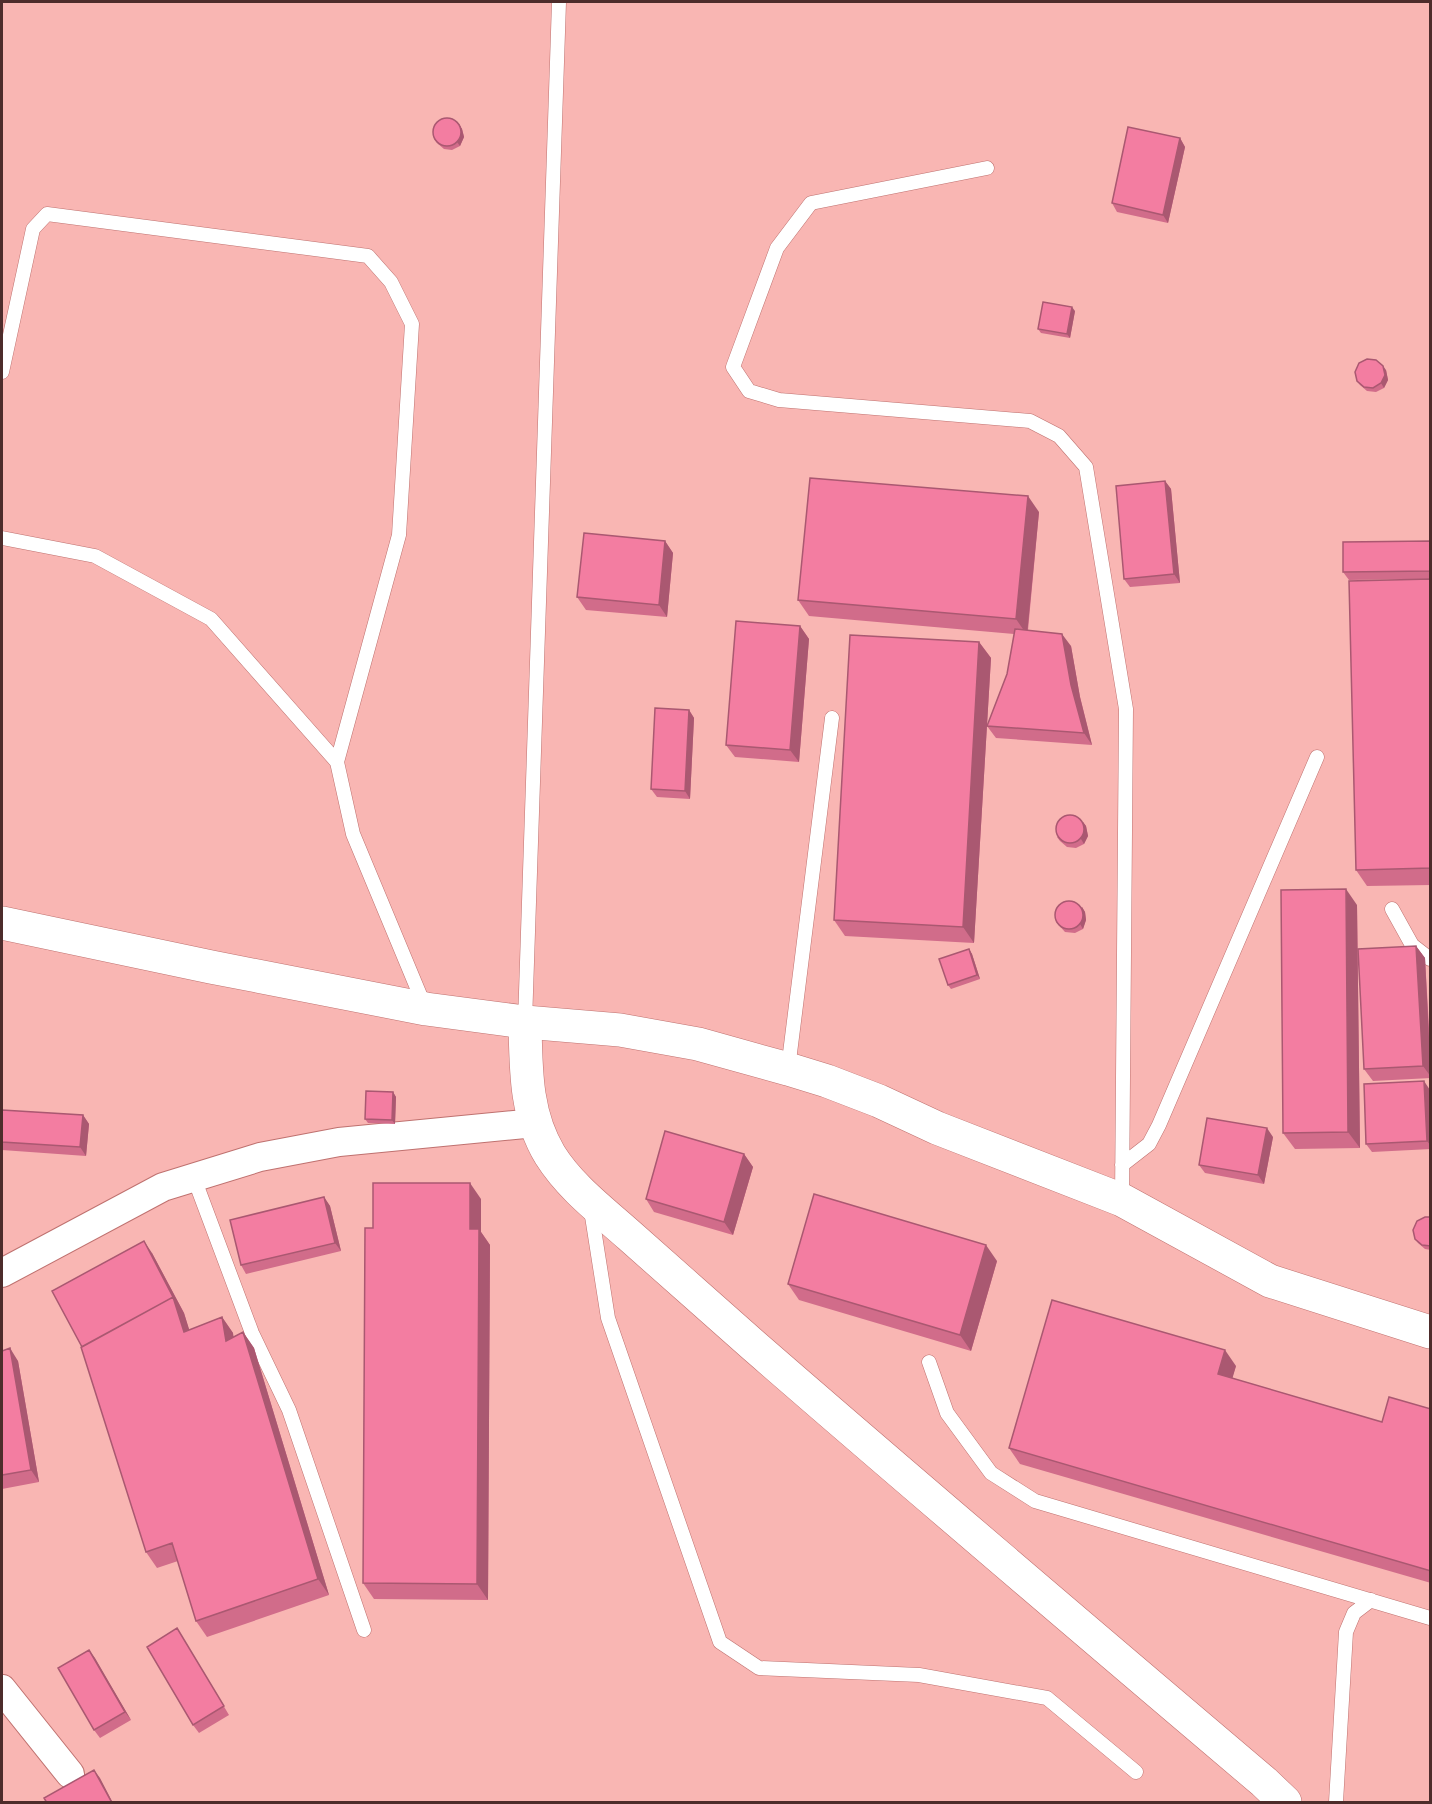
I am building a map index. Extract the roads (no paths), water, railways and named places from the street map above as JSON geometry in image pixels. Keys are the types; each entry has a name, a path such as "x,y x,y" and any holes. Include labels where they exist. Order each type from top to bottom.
{"main road":[{"path":"2,923 426,1009 525,1022 620,1030 698,1044 788,1069 879,1101 937,1128 1122,1200 1270,1281 1431,1332"},
{"path":"525,1022 526,1070 529,1099 535,1123 552,1157 589,1199 903,1475 1286,1803"}],"street":[{"path":"2,1273 163,1187 260,1156 339,1142 535,1123"},
{"path":"2,1689 70,1774"}],"lane":[{"path":"525,1022 559,2"},
{"path":"987,168 811,203 777,248 733,367 749,391 779,400 1030,420 1059,436 1086,468 1126,709 1122,1200"},
{"path":"2,372 33,230 47,214 368,256 392,282 412,324 399,535 337,762 353,834 426,1009"},
{"path":"2,538 95,556 211,619 337,762"},
{"path":"788,1069 832,718"},
{"path":"1122,1165 1149,1144 1159,1125 1317,757"},
{"path":"1392,909 1412,945 1431,959"},
{"path":"194,1178 252,1333 290,1410 364,1630"},
{"path":"589,1199 608,1318 720,1642 759,1668 919,1675 1047,1698 1136,1772"},
{"path":"929,1362 947,1413 991,1473 1035,1501 1431,1617"},
{"path":"1336,1803 1346,1632 1354,1613 1371,1600"}]}
